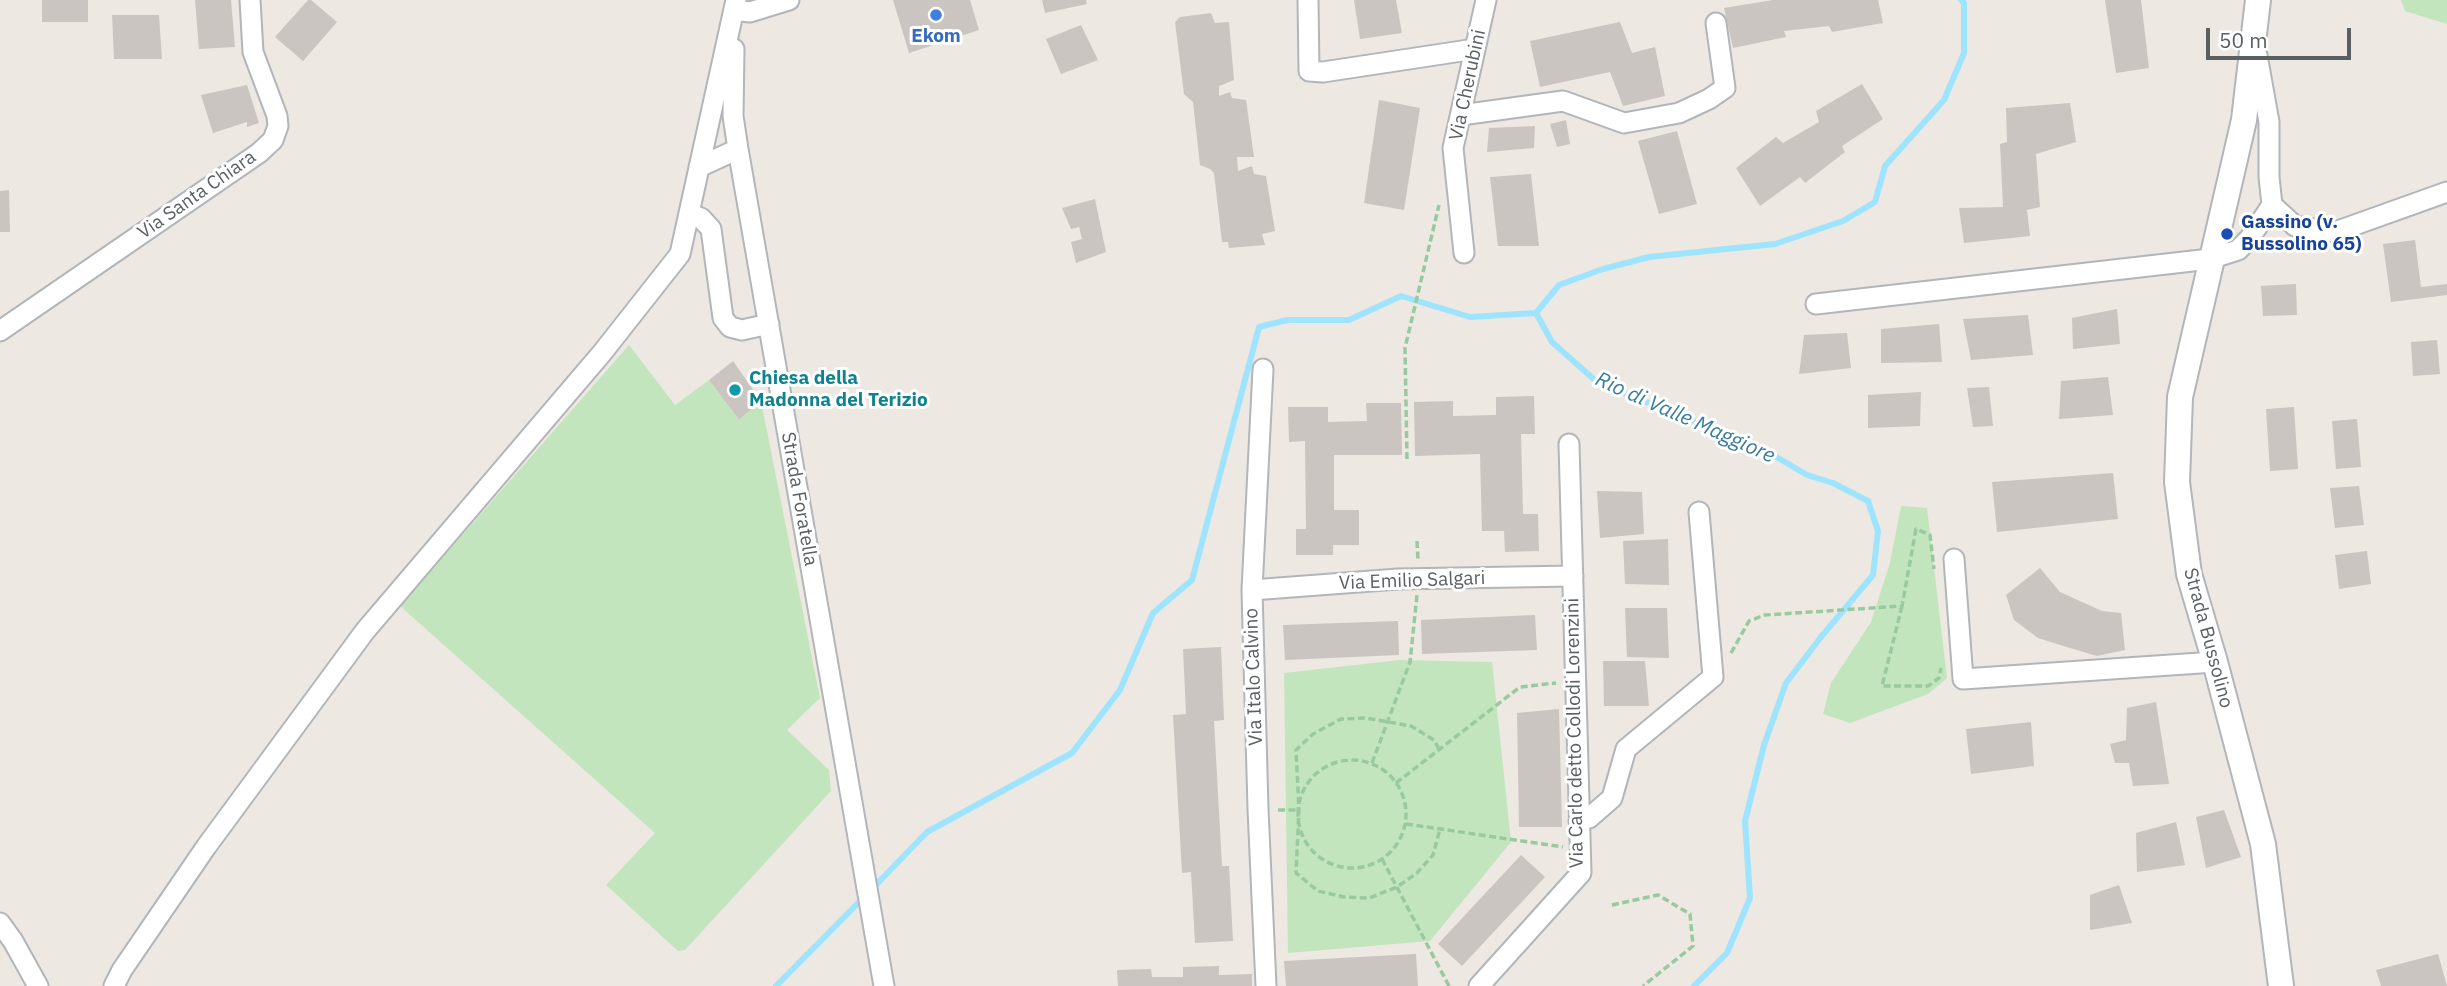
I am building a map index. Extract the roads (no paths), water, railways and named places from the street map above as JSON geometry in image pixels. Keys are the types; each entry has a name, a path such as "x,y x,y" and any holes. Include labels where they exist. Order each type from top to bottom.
{"street":[{"name":"Via Santa Chiara","path":"0,331 259,153 273,140 278,126 277,116 253,52 250,0"},
{"path":"105,986 118,978 206,847 365,631 602,353 680,254 735,5 750,12 789,0"},
{"path":"1308,0 1309,71 1323,72 1475,49"},
{"name":"Via Cherubini","path":"1464,253 1453,148 1486,0"},
{"name":"Strada Bussolino","path":"2258,0 2244,120 2180,397 2177,482 2189,573 2263,844 2281,986"},
{"name":"Strada Foratella","path":"735,5 733,116 738,149 884,986"},
{"path":"1461,115 1563,102 1624,123 1679,113 1725,88 1716,23"},
{"path":"1816,304 2210,259 2238,250 2249,239 2272,205 2269,122 2254,35"},
{"path":"707,132 733,116"},
{"path":"699,167 738,149"},
{"path":"2272,205 2295,226 2335,232 2447,192"},
{"path":"689,213 701,218 711,229 723,318 730,327 742,330 769,324"},
{"name":"Via Italo Calvino","path":"1263,369 1252,590 1266,986"},
{"name":"Via Carlo detto Collodi Lorenzini","path":"1479,986 1581,873 1569,443"},
{"path":"1579,821 1589,818 1612,798 1626,749 1713,677 1699,512"},
{"path":"1954,559 1963,679 2215,662"},
{"name":"Via Emilio Salgari","path":"1252,590 1419,579 1573,576"},
{"path":"0,923 46,986"},
{"path":"13,941 38,986"}],"waterway":[{"name":"Rio di Valle Maggiore","path":"1694,986 1727,953 1750,898 1745,821 1764,745 1786,683 1873,575 1878,531 1868,501 1833,483 1807,475 1763,449 1597,382 1552,342 1536,313 1559,285 1603,269 1649,257 1775,244 1843,221 1875,202 1885,166 1944,100 1964,53 1964,3 1961,0"},
{"path":"871,890 927,832 1072,753 1120,690 1153,613 1192,580 1259,327 1287,320 1349,320 1401,296 1470,317 1536,313"},
{"path":"776,986 863,898"}],"place":[{"name":"Ekom","path":"936,15"},
{"name":"Gassino (v. Bussolino 65)","path":"2227,234"},
{"name":"Chiesa della Madonna del Terizio","path":"735,390"}]}
